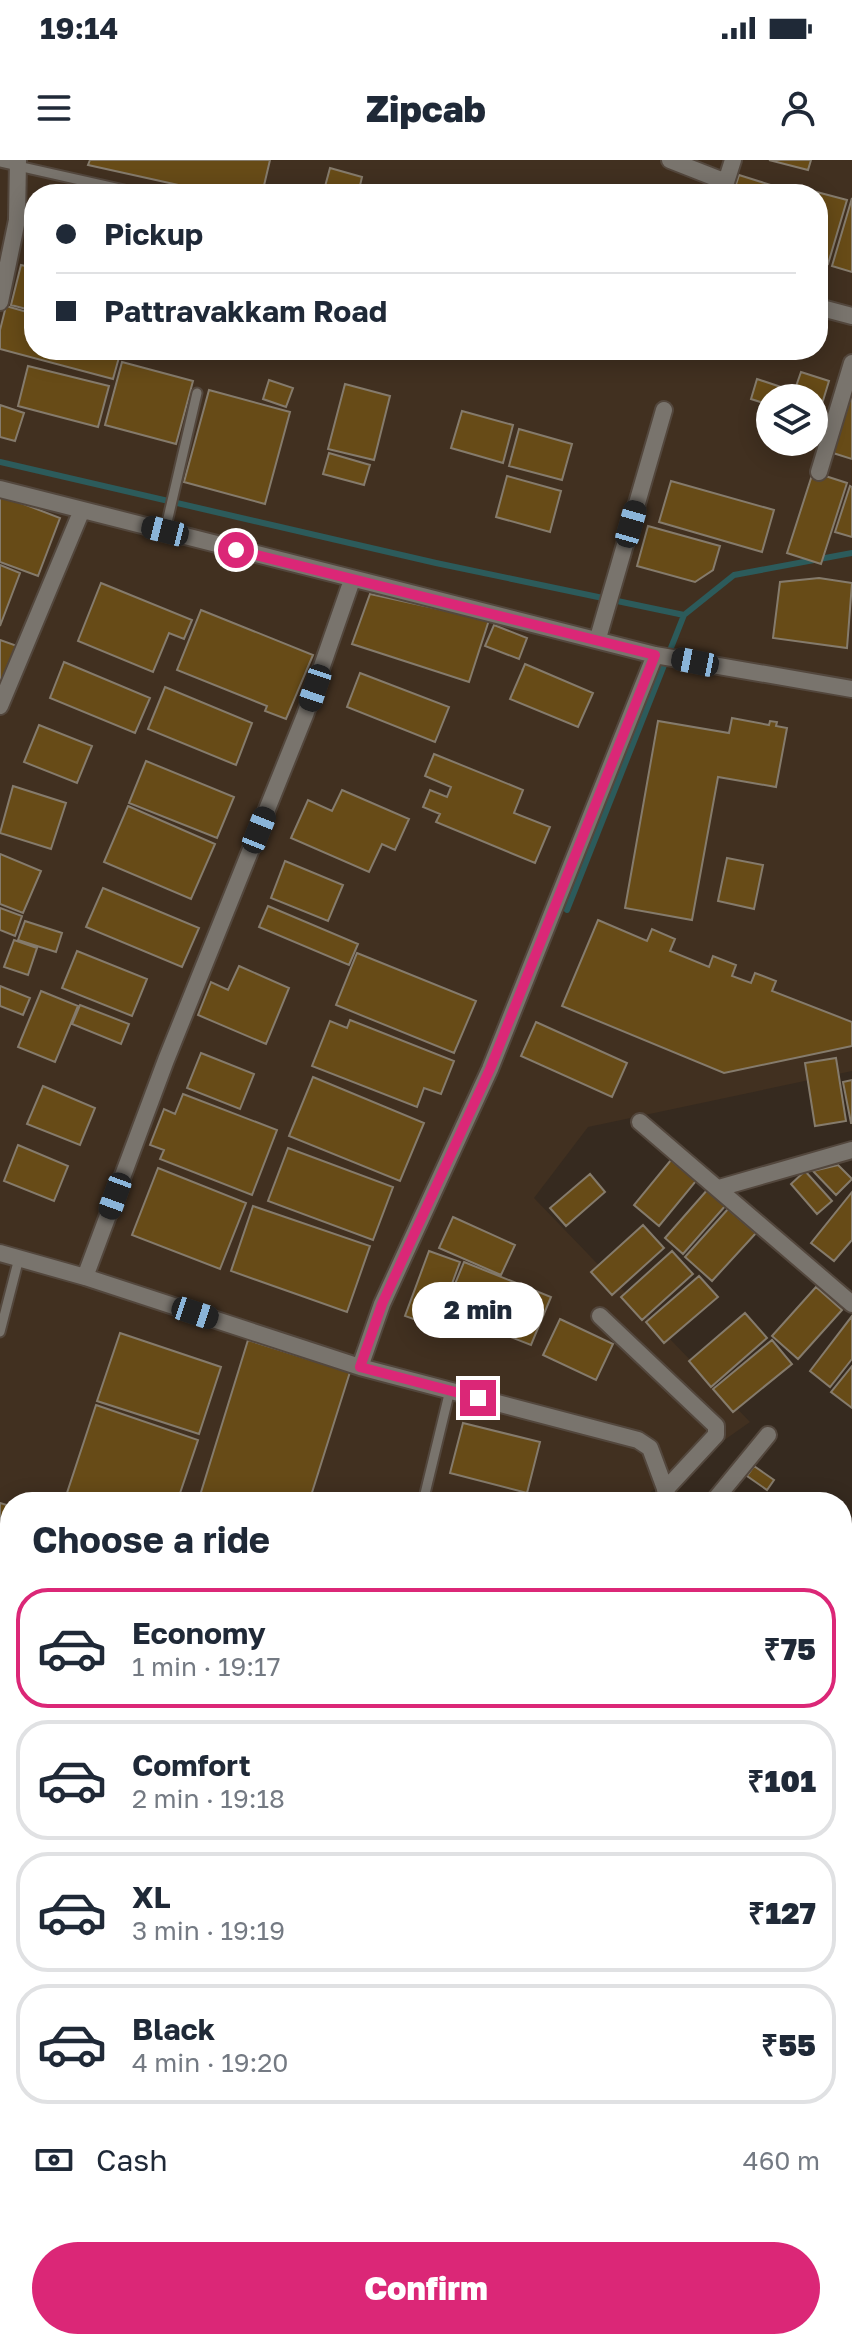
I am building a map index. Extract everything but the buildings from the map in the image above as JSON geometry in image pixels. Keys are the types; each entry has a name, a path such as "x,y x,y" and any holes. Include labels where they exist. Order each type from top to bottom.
{"street":[{"path":"670,160 716,184"},
{"path":"725,184 733,160"},
{"path":"0,302 17,220 18,164"},
{"path":"828,310 852,316"},
{"path":"819,472 852,363"},
{"path":"598,638 664,410"},
{"path":"0,489 352,580 598,638 655,655 852,689"},
{"path":"0,706 82,510"},
{"path":"85,1277 166,1060 305,715 352,580"},
{"path":"360,1367 382,1304 490,1069 655,655"},
{"path":"640,1122 852,1304"},
{"path":"719,1188 852,1150"},
{"path":"0,1253 85,1277 360,1367 638,1440 650,1448 666,1492"},
{"path":"600,1316 716,1426 716,1435 671,1492"},
{"path":"721,1492 768,1435"}],"lane":[{"path":"0,162 101,184"},
{"path":"165,531 197,393"},
{"path":"0,1332 19,1258"},
{"path":"425,1492 450,1390"}],"shaded area":[{"path":"0,160 852,160 852,1071 588,1127 534,1198 750,1422 650,1492 0,1492"}],"waterway":[{"path":"0,462 436,563 684,615"},
{"path":"567,910 684,615 734,575 852,553"}],"route":[{"path":"236,550 598,638 655,655 490,1069 382,1304 360,1367 478,1398"}]}
